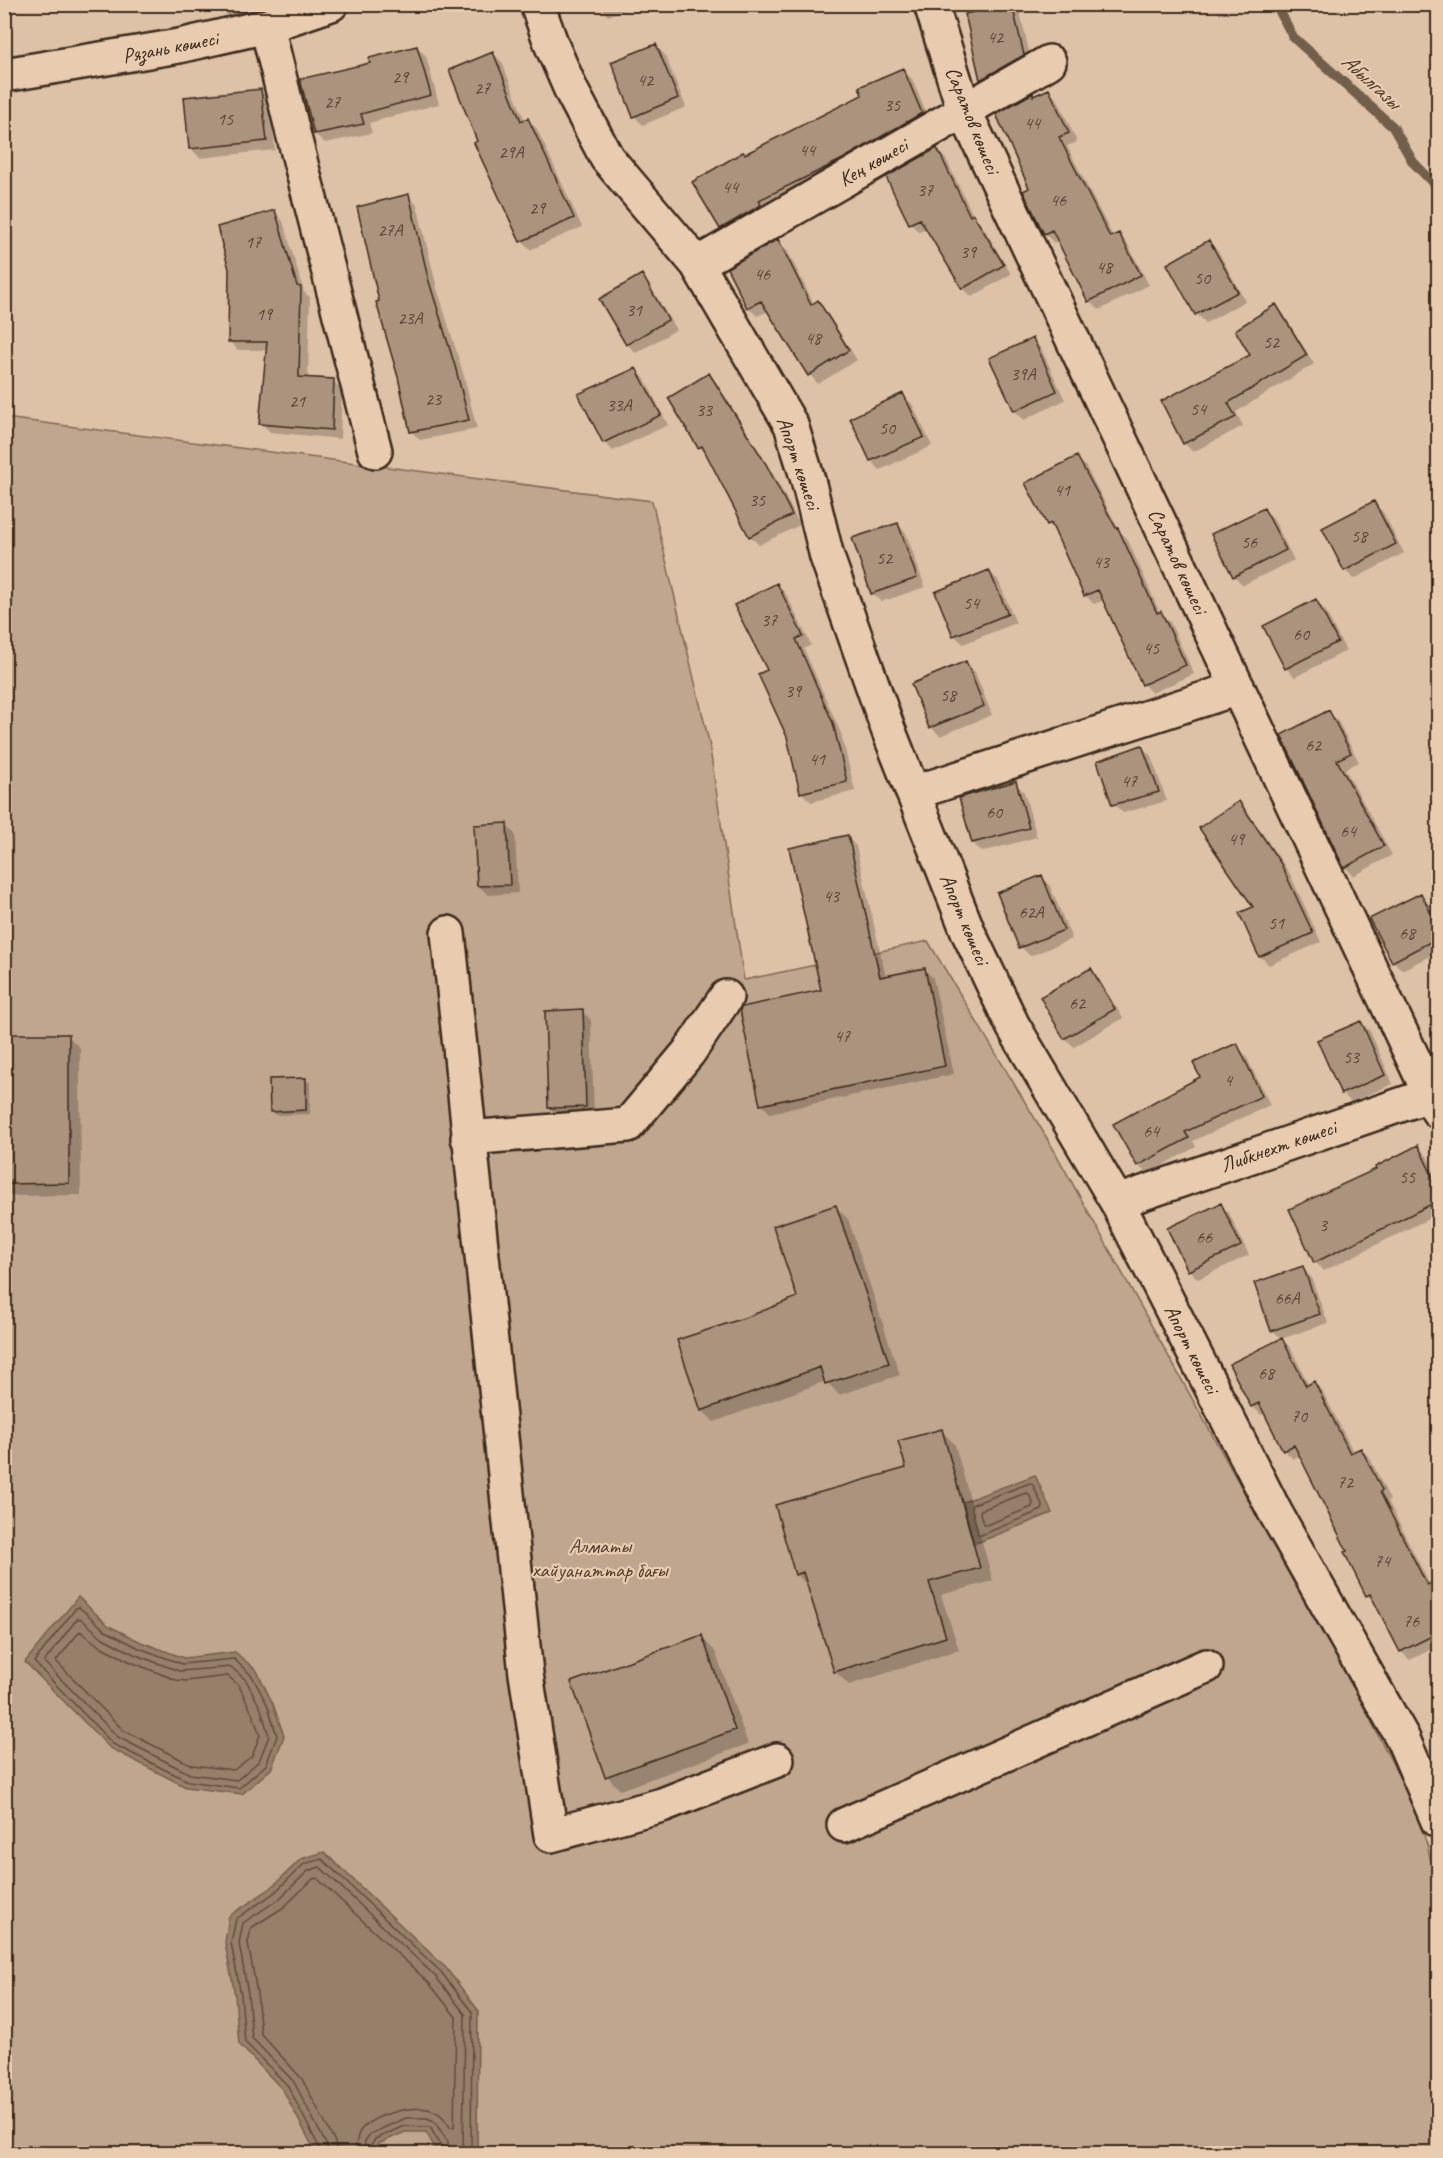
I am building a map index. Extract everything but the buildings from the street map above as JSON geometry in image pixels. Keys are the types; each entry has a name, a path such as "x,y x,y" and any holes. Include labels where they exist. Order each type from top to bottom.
{"street":[{"name":"Рязань көшесі","path":"4,75 179,46 267,26 332,4"},
{"name":"Апорт көшесі","path":"537,4 564,74 607,158 697,264 791,425 808,480 827,557 888,729 969,934 1013,1026 1117,1202 1275,1512 1402,1737 1438,1821"},
{"name":"Саратов көшесі","path":"931,4 964,110 1436,1099"},
{"path":"267,26 375,452"},
{"name":"Кең көшесі","path":"697,264 1049,62"},
{"path":"914,794 1238,688"},
{"path":"448,933 526,1674 551,1835 662,1804 777,1760"},
{"path":"468,1138 628,1125 689,1052 726,997"},
{"name":"Либкнехт көшесі","path":"1117,1202 1436,1099"},
{"path":"844,1824 1206,1666"}],"green space":[{"name":"Алматы хайуанаттар бағы","path":"5,418 652,501 709,742 744,980 928,941 1051,1145 1307,1605 1326,1632 1410,1798 1427,1844 1438,1891 1438,2153 5,2154"}],"water":[{"path":"1035,1475 1052,1513 974,1544 963,1502"},
{"path":"78,1597 109,1626 141,1642 184,1658 235,1652 257,1671 273,1704 284,1736 271,1769 242,1794 186,1787 110,1748 25,1662"},
{"path":"324,1852 446,1968 478,2010 477,2153 438,2153 426,2132 405,2132 378,2144 378,2153 316,2153 283,2090 239,2044 235,1995 225,1943 229,1916 271,1888 301,1859"}],"waterway":[{"name":"Абылгазы","path":"1276,4 1293,37 1393,127 1413,162 1438,188"}]}
